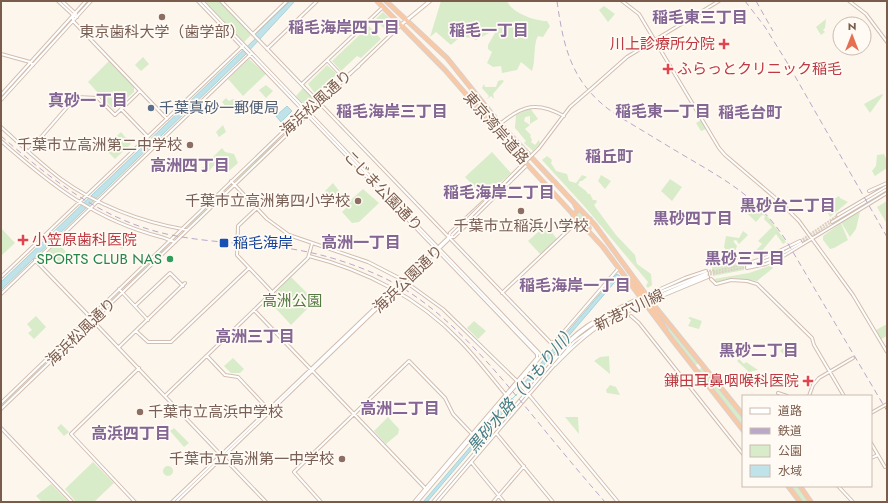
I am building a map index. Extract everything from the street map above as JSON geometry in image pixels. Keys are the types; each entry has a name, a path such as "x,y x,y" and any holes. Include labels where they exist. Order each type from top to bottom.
{"highway":[{"name":"東京湾岸道路","path":"377,1 402,24 462,89 526,164 595,238 644,296"},
{"name":"東京湾岸道路","path":"386,1 434,45 458,70 500,124 571,197 590,219 626,266 669,336 742,429"},
{"path":"386,1 401,19 402,24"},
{"path":"406,20 405,24 418,41"},
{"path":"458,70 453,75 462,89"},
{"path":"571,197 578,209 573,215"},
{"path":"590,219 586,224 595,238"},
{"path":"644,296 648,302"},
{"name":"東京湾岸道路","path":"648,302 702,363 742,414"},
{"path":"789,487 800,502"},
{"path":"801,487 811,502"}],"main road":[{"path":"402,24 430,1"}],"street":[{"path":"58,1 74,14"},
{"path":"62,1 77,17"},
{"path":"1,95 86,1"},
{"path":"1,100 91,1"},
{"path":"198,1 243,46"},
{"path":"202,1 243,46"},
{"path":"221,1 550,342 554,343 619,268"},
{"path":"253,34 287,1"},
{"path":"267,49 317,1"},
{"path":"622,1 639,14 719,148 735,164 790,210 853,295 887,352"},
{"path":"449,237 539,148 574,103 627,57 719,1"},
{"path":"848,1 866,14 887,42"},
{"path":"302,84 383,7"},
{"path":"73,21 74,14"},
{"path":"73,21 167,119"},
{"path":"360,65 402,24"},
{"path":"1,277 243,46"},
{"name":"こじま公園通り","path":"243,46 437,249 539,353 540,357 518,382"},
{"path":"1,54 30,62 33,65"},
{"path":"1,294 251,54"},
{"path":"327,60 344,77"},
{"name":"海浜松風通り","path":"1,403 305,111 360,65"},
{"name":"海浜松風通り","path":"1,409 360,65"},
{"path":"29,151 76,97 98,98 115,115 140,91"},
{"path":"500,124 513,114 533,106 541,107 564,116"},
{"path":"121,109 148,137"},
{"path":"1,127 61,179 87,196 132,217 187,230"},
{"path":"1,141 54,186 79,202 120,223 175,242"},
{"path":"449,237 454,237 526,164"},
{"path":"449,237 450,233 526,164"},
{"path":"231,181 280,229 297,239 368,262 404,281 454,318 518,382 618,502"},
{"path":"869,191 887,183"},
{"path":"838,215 887,186"},
{"path":"832,222 887,189"},
{"path":"746,264 772,255 800,242 776,257 747,268 777,259 887,193"},
{"path":"257,208 238,228 237,255 273,293"},
{"path":"502,293 578,220"},
{"name":"海浜公園通り","path":"172,502 312,370 449,237"},
{"path":"165,396 310,256 312,244"},
{"path":"310,256 348,268 394,290 432,316 454,335 506,395"},
{"path":"35,260 266,502"},
{"path":"136,331 148,342 170,342 249,268"},
{"path":"135,306 170,273 183,286"},
{"path":"545,372 568,341 603,314 685,278 707,274"},
{"path":"548,371 594,329 707,274"},
{"name":"新港穴川線","path":"527,393 574,342 598,324 707,274"},
{"name":"新港穴川線","path":"527,393 570,342 597,321 686,280 707,274"},
{"path":"711,279 716,284 731,280 752,282 760,286 812,338 843,395"},
{"path":"119,347 185,283"},
{"path":"119,290 148,320"},
{"path":"254,310 426,490"},
{"path":"631,316 639,323 742,453"},
{"path":"207,356 225,375 238,377 270,410"},
{"path":"810,395 817,380 853,358"},
{"path":"321,502 294,472 409,361 445,398 453,414 473,435"},
{"path":"695,369 702,363"},
{"path":"135,502 71,434 139,368"},
{"path":"417,502 518,382"},
{"path":"433,502 470,461 527,393"},
{"path":"778,393 784,395"},
{"path":"872,412 887,404"},
{"path":"1,428 72,502"},
{"path":"495,432 554,502"},
{"path":"872,445 885,467"},
{"path":"872,458 878,455"},
{"name":"海浜公園通り","path":"176,502 222,456"},
{"path":"470,461 504,502"},
{"path":"437,502 470,461"},
{"path":"494,502 524,466"},
{"path":"839,487 853,502"},
{"path":"414,502 426,490"}],"green space":[{"path":"205,1 219,1 251,35 244,42"},
{"path":"441,1 507,1 514,9 524,16 536,20 547,21 550,26 543,37 538,36 536,39 532,71 521,62 517,70 502,73 501,66 493,67 487,63 492,52 488,49 488,45 495,33 493,31 476,40 465,37 462,38 451,45 436,32 430,37"},
{"path":"604,6 615,14 608,22 599,10"},
{"path":"383,12 395,24 388,32 375,20"},
{"path":"826,19 825,28 823,30 825,32 821,35 816,27"},
{"path":"369,26 381,39 361,58 357,56 341,71 332,61"},
{"path":"143,57 149,64 141,71 135,65"},
{"path":"249,59 266,74 243,96 228,79"},
{"path":"109,61 134,86 134,92 114,110 88,82"},
{"path":"327,65 337,74 316,95 308,84"},
{"path":"498,81 504,81 493,94 494,99 491,96 487,99 489,96 482,88 484,84 485,87 496,87"},
{"path":"266,85 273,91 266,98 259,90"},
{"path":"303,88 313,98 307,103 303,104 296,96"},
{"path":"882,94 883,95 870,113 864,104"},
{"path":"226,98 229,101 233,99 237,100 242,108 237,111 234,108 228,109 222,102"},
{"path":"530,108 538,119 530,124 530,116 525,117 524,121 530,125 525,129 531,135 531,142 535,145 539,140 540,143 533,151 524,143 526,141 515,128 516,115"},
{"path":"701,120 706,129 701,131 696,123"},
{"path":"223,125 226,132 219,137 216,132"},
{"path":"121,132 131,144 115,159 104,148"},
{"path":"277,140 278,141 237,180 237,179"},
{"path":"222,148 225,152 234,154 238,163 229,171 224,167 221,158 206,174 200,170"},
{"path":"492,152 511,173 484,197 465,177"},
{"path":"884,154 887,161 887,168 875,176 872,171 876,166 877,155"},
{"path":"547,156 552,160 551,163 556,171 567,174 569,181 576,183 582,175 587,177 580,181 578,185 590,194 593,200 596,200 597,202 594,205 616,235 635,255 637,264 651,274 652,285 648,288 646,286 648,282 585,207 542,160"},
{"path":"601,175 611,181 605,189 598,181"},
{"path":"670,179 682,187 672,201 661,191"},
{"path":"333,183 339,191 329,200 324,195 327,193 325,191"},
{"path":"230,187 190,225 190,224"},
{"path":"363,189 379,203 359,222 352,223 342,212 347,207 345,205"},
{"path":"396,194 406,204 402,208 393,197"},
{"path":"839,196 848,202 830,217 824,205"},
{"path":"887,201 887,224 877,207"},
{"path":"754,206 769,218 786,242 783,244 776,234 760,253 751,256 762,244 758,241 772,227 764,219 765,216 762,215 756,222 747,213"},
{"path":"579,209 588,219 584,224 576,214"},
{"path":"860,212 856,229 850,237 841,222"},
{"path":"841,223 848,240 830,249 823,240 823,236"},
{"path":"546,225 557,239 541,255 528,241"},
{"path":"1,228 15,243 1,256"},
{"path":"743,231 748,235 739,244 736,240 733,241 737,246 734,254 728,253 724,247 726,236 739,238"},
{"path":"123,232 135,236 122,249 114,241"},
{"path":"57,242 68,254 59,262 48,251"},
{"path":"166,248 123,289 123,288"},
{"path":"729,255 740,259 711,265 708,262 717,262"},
{"path":"743,261 744,270 713,276 712,267"},
{"path":"772,265 773,268 757,281 733,278 715,282 714,279 749,273"},
{"name":"高洲公園","path":"291,277 315,301 291,325 268,300"},
{"path":"36,316 46,327 34,339 28,333 32,330 27,324"},
{"path":"661,316 699,362 695,366 672,336"},
{"path":"690,317 702,321 699,329 688,326 691,320 688,318"},
{"path":"474,321 486,331 478,339 467,328"},
{"path":"887,324 887,336 881,339 876,330"},
{"path":"789,342 797,348 787,357 780,351"},
{"path":"609,356 610,374 594,361 600,357"},
{"path":"233,358 244,369 240,373 231,373 224,366"},
{"path":"739,359 744,364 746,362 758,370 749,372 737,361"},
{"path":"48,361 1,406 1,405"},
{"path":"703,367 742,416 742,426 698,370"},
{"path":"610,385 616,387 620,395 607,393 606,390"},
{"path":"388,417 399,429 398,434 386,444 374,431"},
{"path":"565,417 578,417 579,434"},
{"path":"61,424 69,432 64,436 57,428"},
{"path":"174,428 189,443 184,447 170,431"},
{"path":"93,462 114,483 94,502 76,502 65,489"},
{"path":"166,466 170,466 172,467 172,475 166,476 163,473 163,469"},
{"path":"51,484 69,502 42,502 36,496"},
{"path":"791,487 798,487 809,502 802,502"}],"water":[{"path":"290,1 295,1 245,55 1,290 1,282 255,39 255,34"},
{"path":"287,106 292,111 281,122 276,116"},
{"path":"617,274 620,276 525,387 523,384"},
{"path":"512,398 514,400 427,502 423,502"}],"waterway":[{"name":"黒砂水路（いもり川）","path":"512,399 517,394"}],"tunnel":[{"path":"800,241 838,215"},
{"path":"801,243 832,222"},
{"path":"707,273 746,264"},
{"path":"707,275 747,267"},
{"path":"706,271 715,270"}],"railway":[{"path":"557,1 563,36 573,66 590,93 618,116 728,182 741,191 765,213 787,242 887,411"},
{"path":"745,1 765,27 788,64 887,237"},
{"path":"756,1 773,31"},
{"path":"1,136 59,183 80,197 123,220 146,229 171,235 211,241 277,247 317,254 342,261 368,271 402,288 423,302 462,335 513,392 605,502"}],"place":[{"name":"東京歯科大学（歯学部）","path":"162,17"},
{"name":"川上診療所分院","path":"724,44"},
{"name":"ふらっとクリニック稲毛","path":"668,69"},
{"name":"千葉真砂一郵便局","path":"151,108"},
{"name":"千葉市立高洲第二中学校","path":"190,145"},
{"name":"千葉市立高洲第四小学校","path":"358,201"},
{"name":"千葉市立稲浜小学校","path":"521,211"},
{"name":"小笠原歯科医院","path":"23,240"},
{"name":"稲毛海岸","path":"224,243"},
{"name":"SPORTS CLUB NAS","path":"170,259"},
{"name":"鎌田耳鼻咽喉科医院","path":"808,381"},
{"name":"千葉市立高浜中学校","path":"140,412"},
{"name":"千葉市立高洲第一中学校","path":"342,459"}],"district":[{"name":"稲毛東三丁目","path":"700,17"},
{"name":"稲毛海岸四丁目","path":"344,27"},
{"name":"稲毛一丁目","path":"489,30"},
{"name":"真砂一丁目","path":"88,100"},
{"name":"稲毛海岸三丁目","path":"392,111"},
{"name":"稲毛東一丁目","path":"663,111"},
{"name":"稲毛台町","path":"750,112"},
{"name":"稲丘町","path":"609,156"},
{"name":"高洲四丁目","path":"190,165"},
{"name":"稲毛海岸二丁目","path":"499,192"},
{"name":"黒砂台二丁目","path":"788,205"},
{"name":"黒砂四丁目","path":"693,218"},
{"name":"高洲一丁目","path":"361,242"},
{"name":"黒砂三丁目","path":"745,258"},
{"name":"稲毛海岸一丁目","path":"575,285"},
{"name":"高洲三丁目","path":"255,336"},
{"name":"黒砂二丁目","path":"759,350"},
{"name":"高洲二丁目","path":"400,408"},
{"name":"高浜四丁目","path":"131,433"}]}
